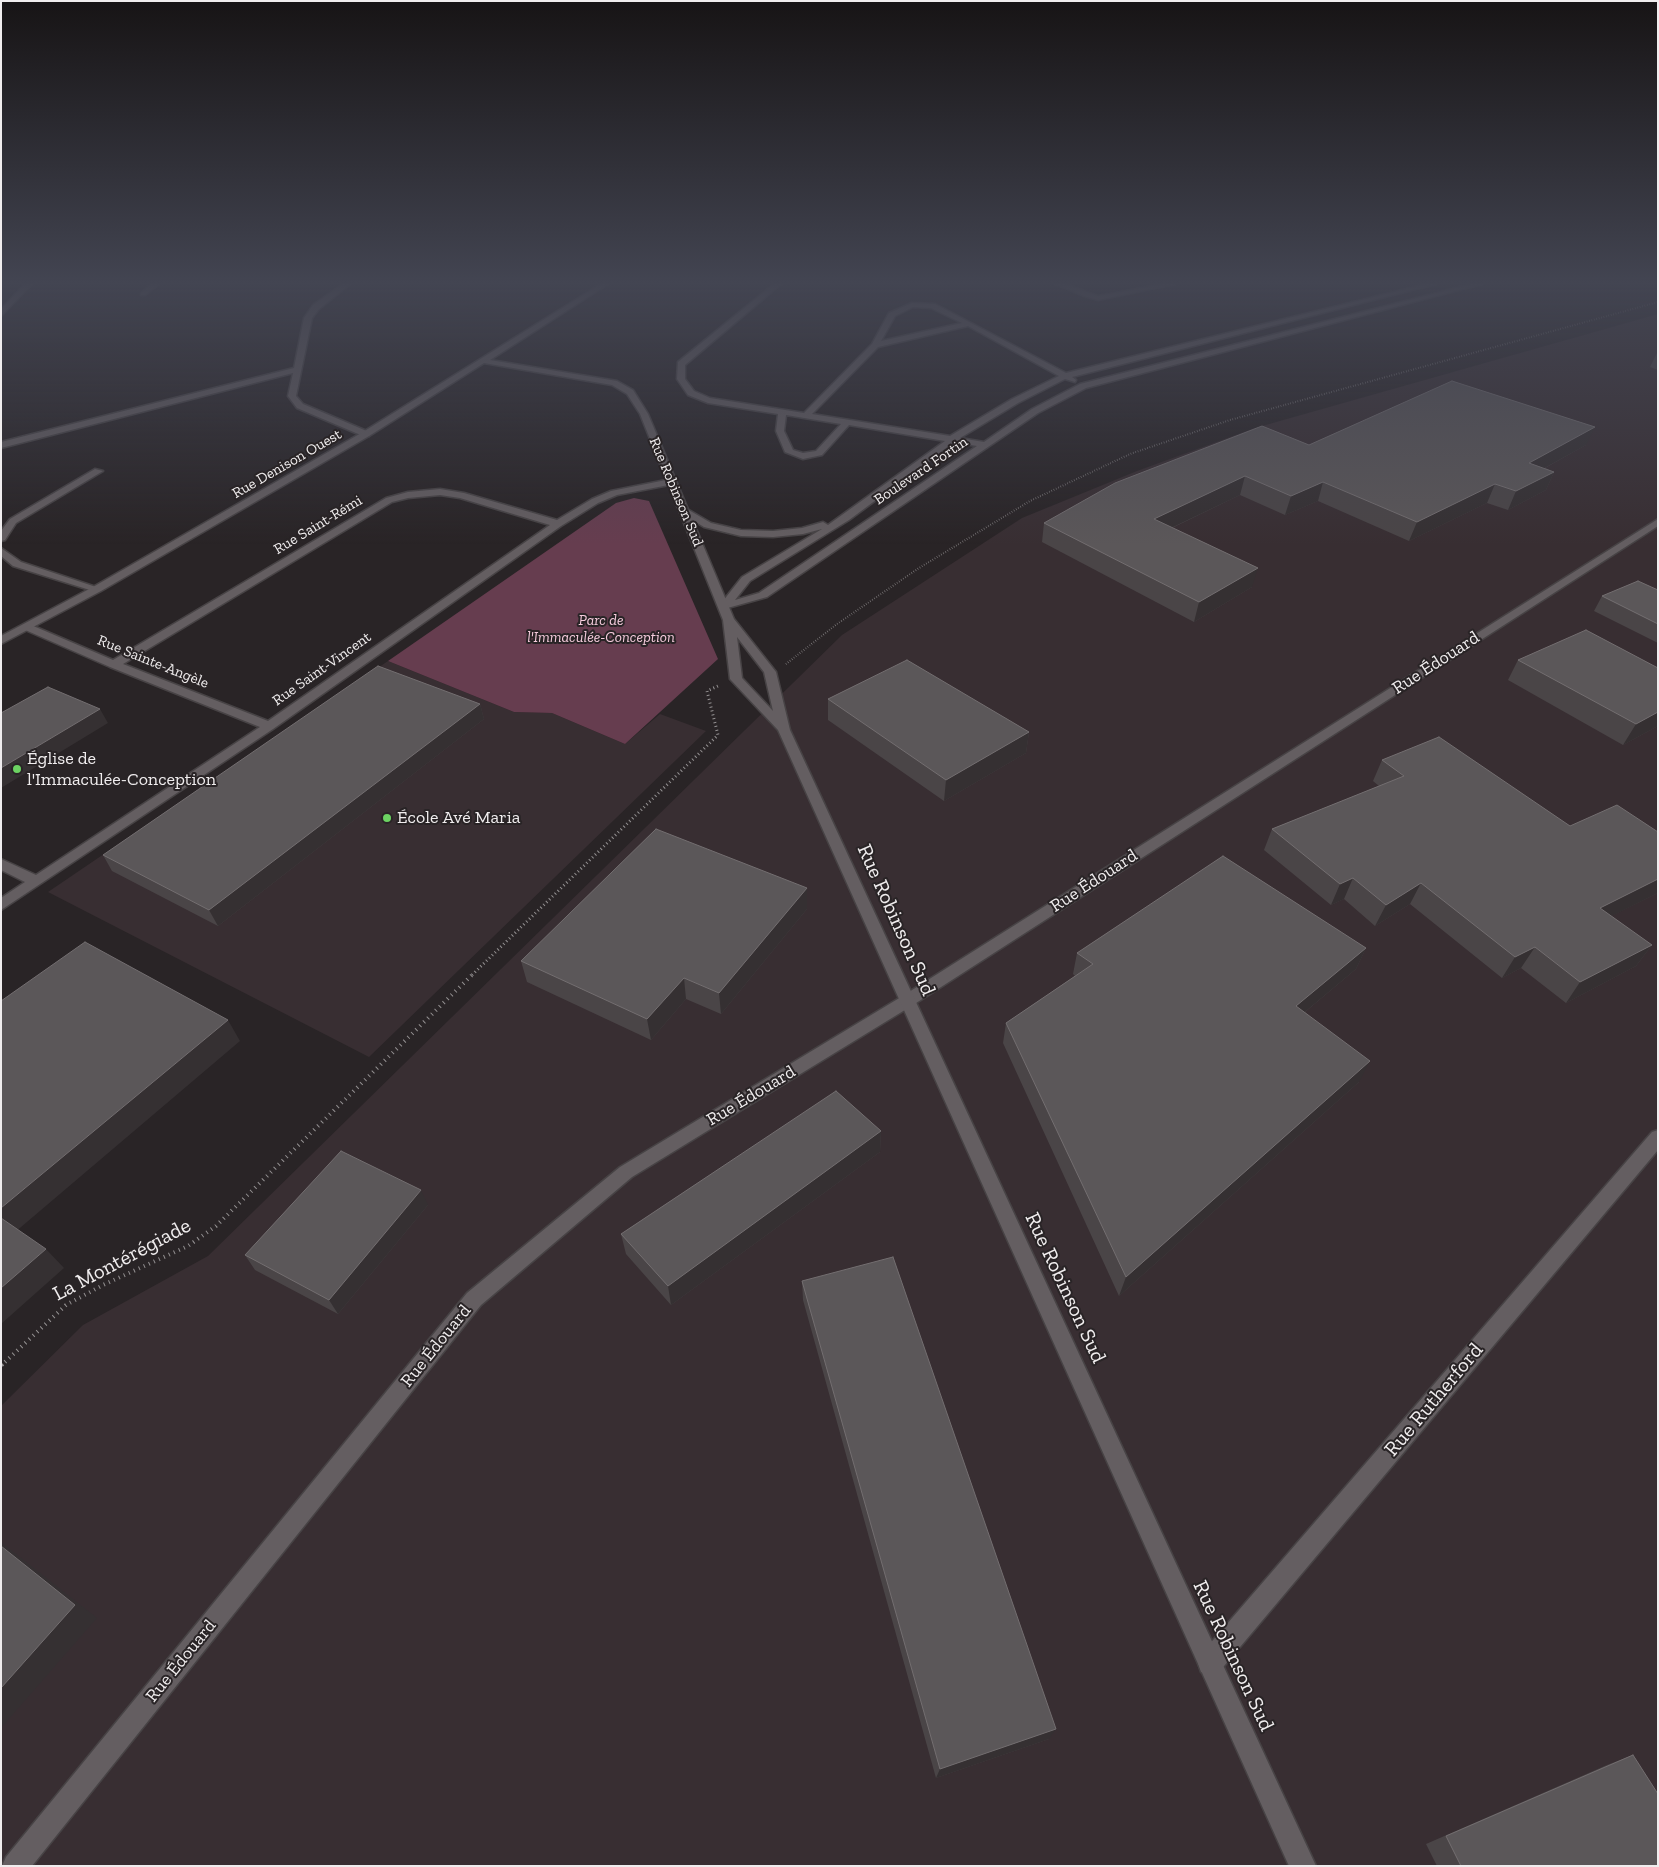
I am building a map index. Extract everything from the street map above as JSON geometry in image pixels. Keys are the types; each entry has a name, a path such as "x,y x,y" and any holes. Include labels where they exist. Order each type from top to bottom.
{"street":[{"path":"1,445 292,371"},
{"path":"296,371 292,396 300,406 366,434"},
{"name":"Rue Denison Ouest","path":"1,640 97,589 366,434 468,371"},
{"name":"Rue Robinson Sud","path":"544,371 614,383 630,392 644,414 724,606 729,620 736,679 784,730"},
{"path":"681,371 681,379 691,393 708,400 954,438 987,445"},
{"path":"807,415 850,371"},
{"path":"1056,371 1083,386"},
{"name":"Boulevard Fortin","path":"724,606 746,579 846,518 954,438 1015,401 1065,376 1084,371"},
{"name":"Boulevard Fortin","path":"724,606 763,595 1035,411 1083,386 1134,371"},
{"path":"782,412 780,431 789,452 803,456 819,453 848,421"},
{"path":"1,538 13,521 98,471"},
{"name":"Rue Saint-Vincent","path":"1,905 269,726 558,524 595,501 614,493 671,482"},
{"name":"Rue Saint-Rémi","path":"114,665 389,500 408,495 440,492 461,495 558,524"},
{"name":"Boulevard Fortin","path":"684,511 708,525 757,533 803,531 846,518"},
{"name":"Rue Édouard","path":"15,1866 474,1299 626,1172 907,1001 1658,522"},
{"path":"1,551 17,564 97,589"},
{"name":"Rue Robinson Sud","path":"729,620 770,672 784,730 1303,1866"},
{"name":"Rue Sainte-Angèle","path":"27,627 114,665 269,726"},
{"path":"1,864 36,881"},
{"name":"Rue Rutherford","path":"1210,1663 1658,1137"}],"path":[{"path":"792,661 837,624 919,568 1030,501 1130,454 1230,420 1407,371"},
{"name":"La Montérégiade","path":"1,1365 66,1305 102,1285 188,1246 216,1226 718,735"}],"shaded area":[{"path":"1456,371 1658,371 1658,1866 1,1866 1,1406 83,1325 208,1256 842,635 1022,518 1137,471 1255,428"},
{"name":"École Avé Maria","path":"388,661 514,712 552,713 625,744 660,714 706,731 369,1057 48,892"}],"green space":[{"name":"Parc de l'Immaculée-Conception","path":"634,498 649,501 718,659 625,744 552,713 514,712 388,661 616,503"}],"building":[{"path":"1452,381 1595,427 1529,463 1554,472 1516,491 1495,484 1417,522 1323,482 1291,496 1245,476 1154,519 1258,568 1199,602 1044,523 1115,483 1262,426 1309,445"},
{"path":"1638,581 1658,590 1658,624 1602,596"},
{"path":"1586,630 1658,668 1658,712 1636,724 1518,660"},
{"path":"907,660 1029,732 946,780 828,699"},
{"path":"378,666 480,704 209,910 103,855"},
{"path":"48,687 100,709 1,768 1,713"},
{"path":"1439,737 1570,826 1617,805 1658,832 1658,879 1600,908 1652,945 1580,982 1535,947 1515,957 1421,883 1386,905 1353,878 1340,884 1272,829 1404,776 1382,760"},
{"path":"656,829 807,888 719,993 684,978 647,1019 521,961"},
{"path":"1223,856 1366,948 1296,1006 1370,1061 1126,1277 1006,1023 1093,964 1077,953"},
{"path":"85,942 228,1020 1,1208 1,1001"},
{"path":"836,1091 881,1131 668,1286 621,1234"},
{"path":"341,1151 421,1190 329,1300 245,1255"},
{"path":"1,1218 46,1249 1,1288"},
{"path":"893,1257 1056,1729 940,1769 802,1281"},
{"path":"1,1546 75,1605 1,1688"},
{"path":"1633,1755 1658,1794 1658,1866 1461,1866 1446,1836"}],"place":[{"name":"Église de l'Immaculée-Conception","path":"17,769"},
{"name":"École Avé Maria","path":"387,818"}]}
